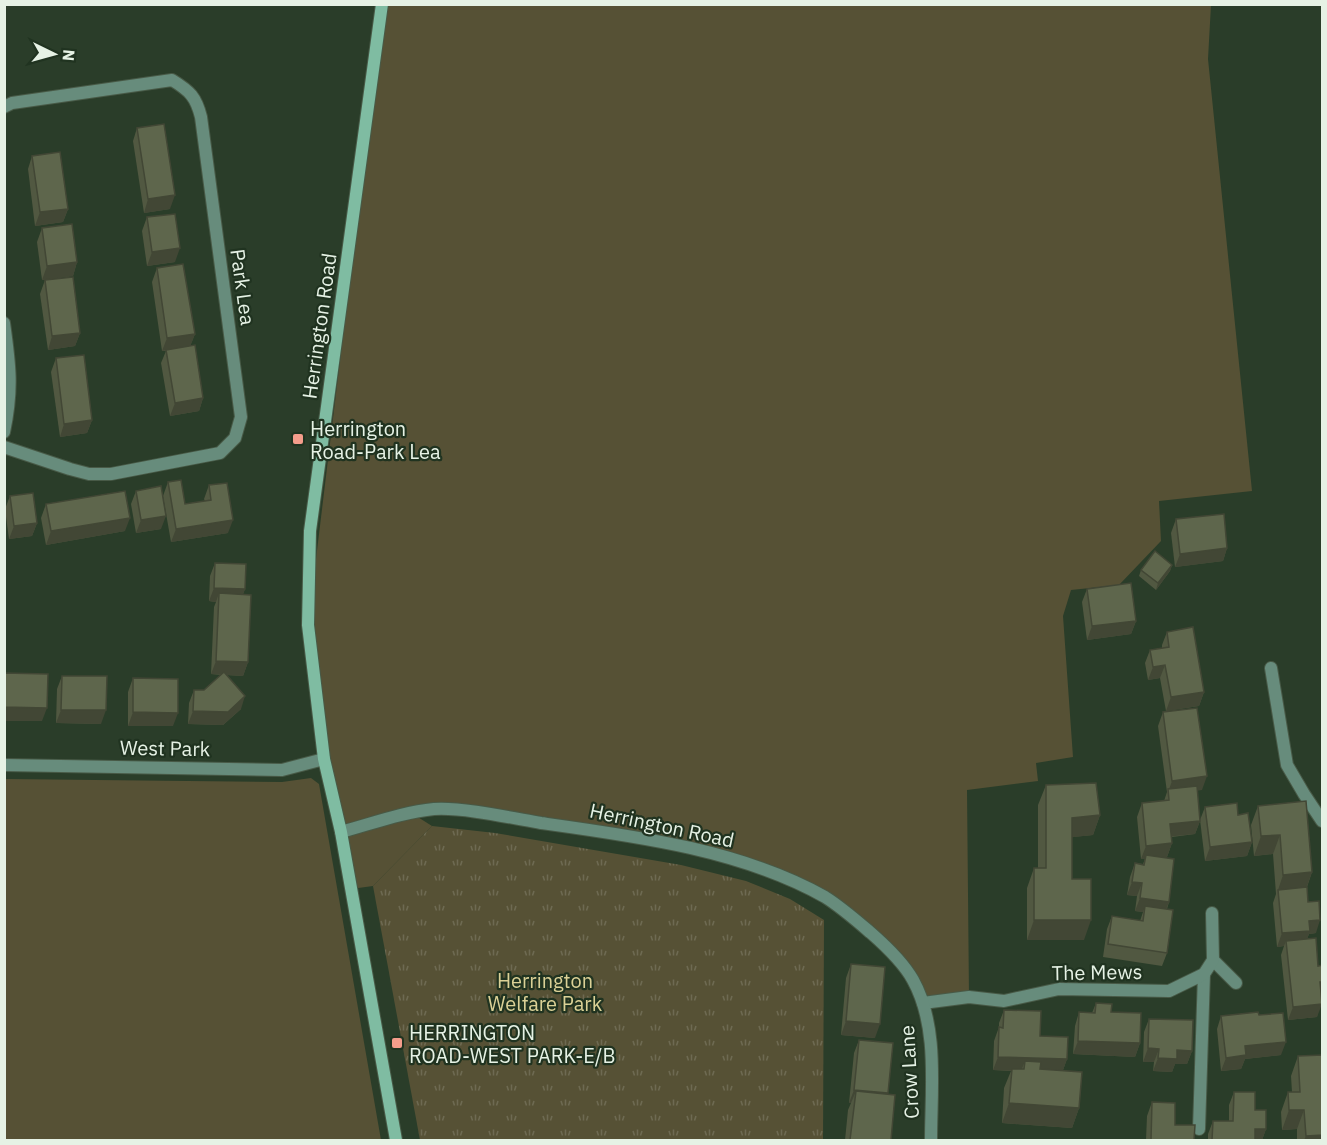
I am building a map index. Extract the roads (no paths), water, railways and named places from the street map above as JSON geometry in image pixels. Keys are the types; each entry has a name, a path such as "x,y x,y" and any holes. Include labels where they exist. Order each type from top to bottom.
{"main road":[{"name":"Herrington Road","path":"382,4 310,531 308,625 324,759 341,832 396,1140"}],"street":[{"name":"Park Lea","path":"4,107 12,103 172,80 188,90 197,102 201,117 241,417 235,438 220,453 111,474 89,474 4,447"},
{"path":"4,323 11,379 10,404 4,432"},
{"path":"1271,668 1287,765 1323,821"},
{"name":"West Park","path":"4,765 282,770 324,759"},
{"name":"Herrington Road","path":"341,832 435,809 590,830 671,845 738,861 785,878 825,898 849,915 894,954 913,979 923,1003"},
{"path":"1212,913 1214,960 1236,983"},
{"name":"The Mews","path":"923,1003 969,997 1004,1001 1059,989 1168,991 1204,974 1214,960"},
{"path":"1200,1129 1204,974"},
{"name":"Crow Lane","path":"923,1003 928,1019 930,1045 932,1140"}],"place":[{"name":"Herrington Road-Park Lea","path":"298,439"},
{"name":"HERRINGTON ROAD-WEST PARK-E/B","path":"397,1043"}],"park label":[{"name":"Herrington Welfare Park","path":"545,992"}]}
